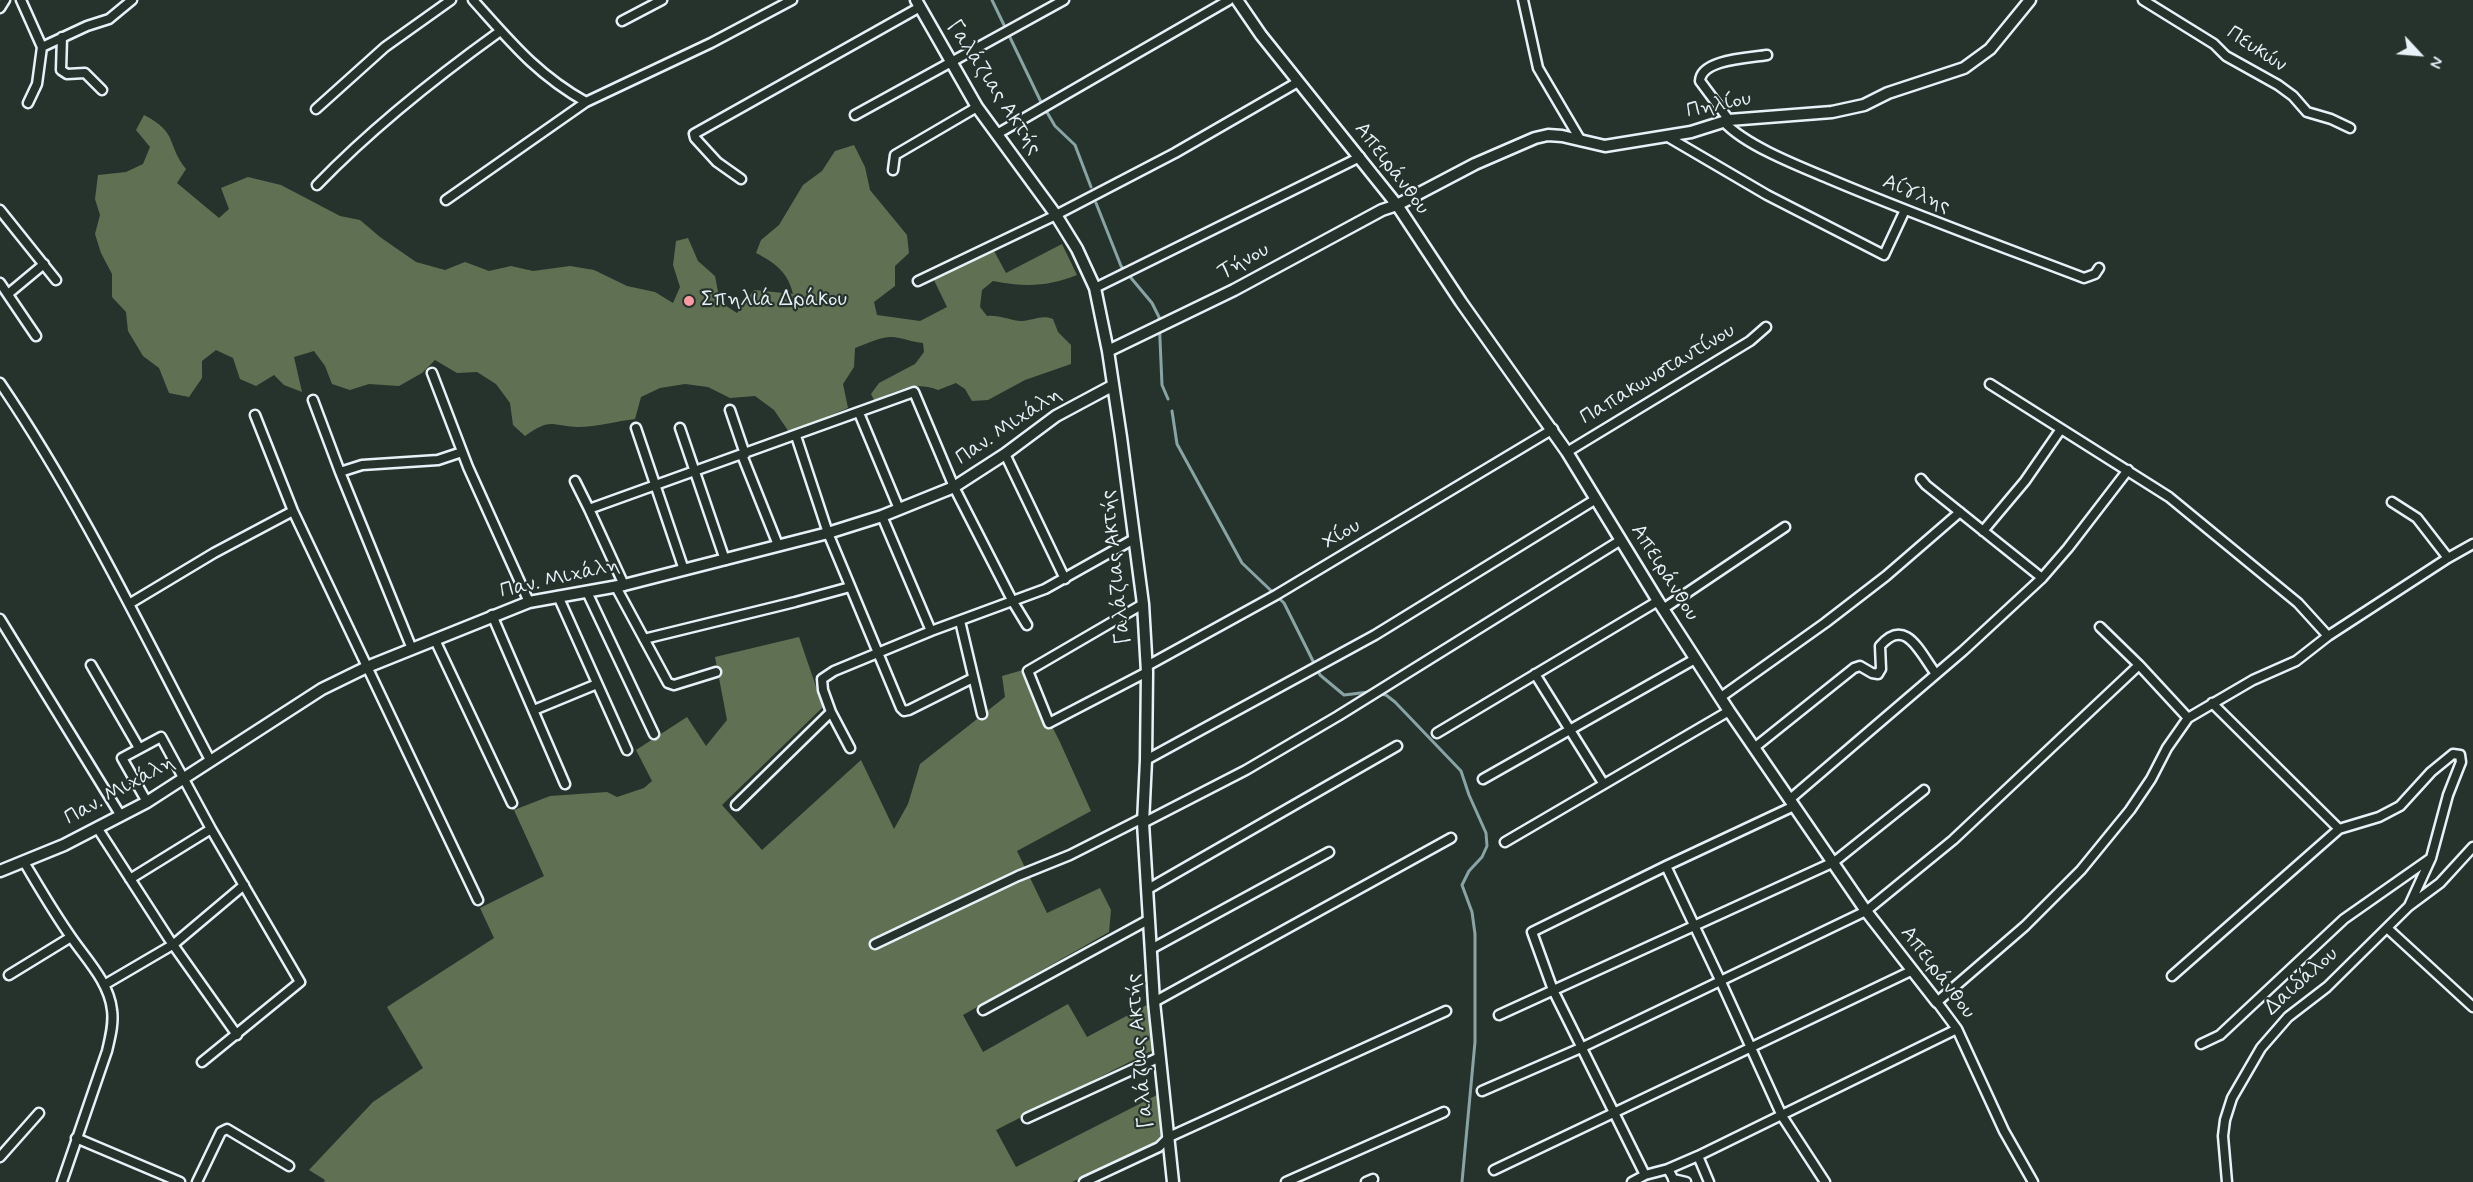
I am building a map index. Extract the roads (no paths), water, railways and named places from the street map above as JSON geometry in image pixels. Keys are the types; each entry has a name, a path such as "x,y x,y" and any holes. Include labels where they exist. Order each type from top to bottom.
{"street":[{"path":"0,8 5,0"},
{"path":"21,0 42,47 37,84 28,103"},
{"path":"42,47 87,26 110,20 132,0"},
{"path":"316,109 385,48 451,0"},
{"path":"472,0 528,62 551,81 586,102"},
{"path":"622,21 662,0"},
{"path":"446,200 586,102 711,43 792,0"},
{"path":"855,115 1064,0"},
{"path":"997,134 1229,0"},
{"name":"Απειράνθου","path":"1237,0 1260,35 1397,205 1461,302 1553,429 1729,711 1866,911 1957,1029 1990,1104 2033,1182"},
{"path":"1523,0 1538,68 1581,141"},
{"name":"Πηλίου","path":"1397,205 1475,164 1534,138 1562,136 1605,146 1668,137 1726,121 1848,110 1888,93 1964,68 1990,49 2030,0"},
{"name":"Πευκών","path":"2143,0 2214,44 2226,56 2278,85 2293,96 2307,112 2350,128"},
{"path":"741,179 717,162 694,134 918,4"},
{"name":"Γαλάζιας Ακτής","path":"918,4 977,107 1056,215 1077,249 1095,288 1108,351 1121,436 1143,604 1147,669 1143,821 1148,920 1154,1002 1173,1182"},
{"path":"317,185 395,112 454,64 499,32"},
{"path":"62,37 61,70 67,74 85,73 102,90"},
{"name":"Αίγλης","path":"1767,55 1722,62 1704,69 1700,75 1700,81 1726,121 1741,136 1772,153 1905,210 2084,278 2095,274 2098,268"},
{"path":"918,281 1056,215 1175,153 1298,82"},
{"path":"893,170 896,155 977,107"},
{"path":"1668,137 1767,195 1884,255 1905,210"},
{"path":"1095,288 1360,157"},
{"name":"Τήνου","path":"1108,351 1233,290 1382,210 1397,205"},
{"path":"0,210 56,280"},
{"path":"8,294 44,264"},
{"path":"0,283 36,336"},
{"name":"Παπακωνσταντίνου","path":"1567,452 1750,340 1766,327"},
{"path":"432,373 462,452 529,602"},
{"path":"0,383 34,434 129,604 210,760"},
{"path":"1990,384 2169,497 2298,603 2328,636"},
{"name":"Παν. Μιχάλη","path":"0,871 98,829 147,802 322,689 367,667 529,602 620,586 828,533 882,516 954,487 1005,454 1056,416 1112,386"},
{"path":"589,509 914,392 954,487 1012,602 1027,625"},
{"path":"313,400 412,649"},
{"path":"730,410 744,455 778,545"},
{"path":"859,413 899,509"},
{"path":"255,415 293,511 478,900"},
{"path":"636,428 684,570"},
{"path":"680,428 696,470 724,560"},
{"name":"Χίου","path":"1143,604 1028,671 1049,723 1276,595 1553,429"},
{"path":"1983,531 2025,481 2061,429"},
{"path":"796,436 828,533 901,708 904,711 973,678"},
{"path":"340,472 362,465 438,460 462,452"},
{"path":"1005,454 1065,579"},
{"path":"1645,1175 1553,990 1532,932 1791,803 2042,578 2068,548 2127,470"},
{"path":"1921,479 2042,578"},
{"path":"575,482 589,509 644,639 668,682 674,685 716,672"},
{"path":"1146,760 1375,635 1596,499"},
{"path":"2392,502 2417,518 2448,558"},
{"path":"129,604 214,553 293,511"},
{"path":"1720,697 1878,583 1960,512"},
{"path":"882,516 931,631"},
{"path":"1437,734 1535,674 1661,605 1785,527"},
{"path":"850,748 822,690 822,679 834,671 931,631 1012,602 1065,579 1134,539"},
{"path":"875,944 1018,876 1143,821 1246,770 1338,716 1621,540"},
{"path":"1936,1002 2025,926 2081,870 2130,810 2188,718 2253,681 2284,668 2328,636 2473,544"},
{"path":"644,639 850,587"},
{"path":"587,592 654,734"},
{"path":"558,596 627,750"},
{"path":"492,615 564,783"},
{"path":"0,619 121,816"},
{"path":"960,621 982,714"},
{"path":"2100,627 2188,718"},
{"path":"1754,748 1854,668 1860,666 1878,674 1881,669 1880,646 1896,633 1902,633 1909,638 1936,674"},
{"path":"435,640 512,803"},
{"path":"1483,779 1695,659"},
{"path":"91,665 139,748"},
{"path":"1482,1091 1722,982 1866,911 1953,840 2139,665"},
{"path":"1535,674 1603,783"},
{"path":"534,710 597,684"},
{"path":"2212,703 2339,828"},
{"path":"1505,842 1729,711"},
{"path":"736,805 831,712"},
{"path":"147,802 122,758 161,737 211,829 300,982 202,1062"},
{"path":"1148,889 1397,746"},
{"path":"2172,976 2339,828 2379,817 2400,806 2431,772 2453,754 2460,755 2461,762 2448,795 2431,858 2409,906"},
{"path":"1498,1015 1834,862 1924,790"},
{"path":"98,829 174,945 237,1035"},
{"path":"130,879 211,829"},
{"path":"1154,1002 1451,838"},
{"name":"Δαιδάλου","path":"2227,1182 2223,1136 2225,1120 2232,1098 2261,1048 2288,1017 2327,987 2409,906 2440,883 2473,847"},
{"path":"1151,949 1329,852"},
{"path":"2201,1044 2220,1035 2344,919 2431,858"},
{"path":"24,862 70,937 104,985 112,1009 112,1031 100,1074 62,1182"},
{"path":"1666,866 1722,982 1782,1116 1825,1182"},
{"path":"104,985 174,945 244,885"},
{"path":"983,1010 1148,920"},
{"path":"2387,928 2473,1007"},
{"path":"9,975 70,937"},
{"path":"1494,1170 1911,971"},
{"path":"1084,1182 1160,1147 1169,1137 1446,1011"},
{"path":"1632,1182 1698,1156 1957,1029"},
{"path":"1027,1118 1160,1057"},
{"path":"1286,1182 1444,1112"},
{"path":"0,1157 39,1113"},
{"path":"197,1182 221,1132 227,1129 288,1166"},
{"path":"76,1138 180,1182"},
{"path":"1698,1156 1709,1182"},
{"path":"1668,1169 1674,1180 1686,1182"}],"waterway":[{"path":"992,0 1041,102 1055,126 1075,145 1091,187"},
{"path":"1096,203 1121,266 1152,303 1159,317 1162,385 1168,399"},
{"path":"1172,411 1177,444 1242,563 1284,603 1320,675 1344,695 1369,692"},
{"path":"1379,694 1386,695 1395,702 1461,771 1486,833 1487,846 1482,857 1469,871 1462,885 1472,912 1475,934 1475,1042 1462,1182"}],"place":[{"name":"Σπηλιά Δράκου","path":"689,301"}]}
